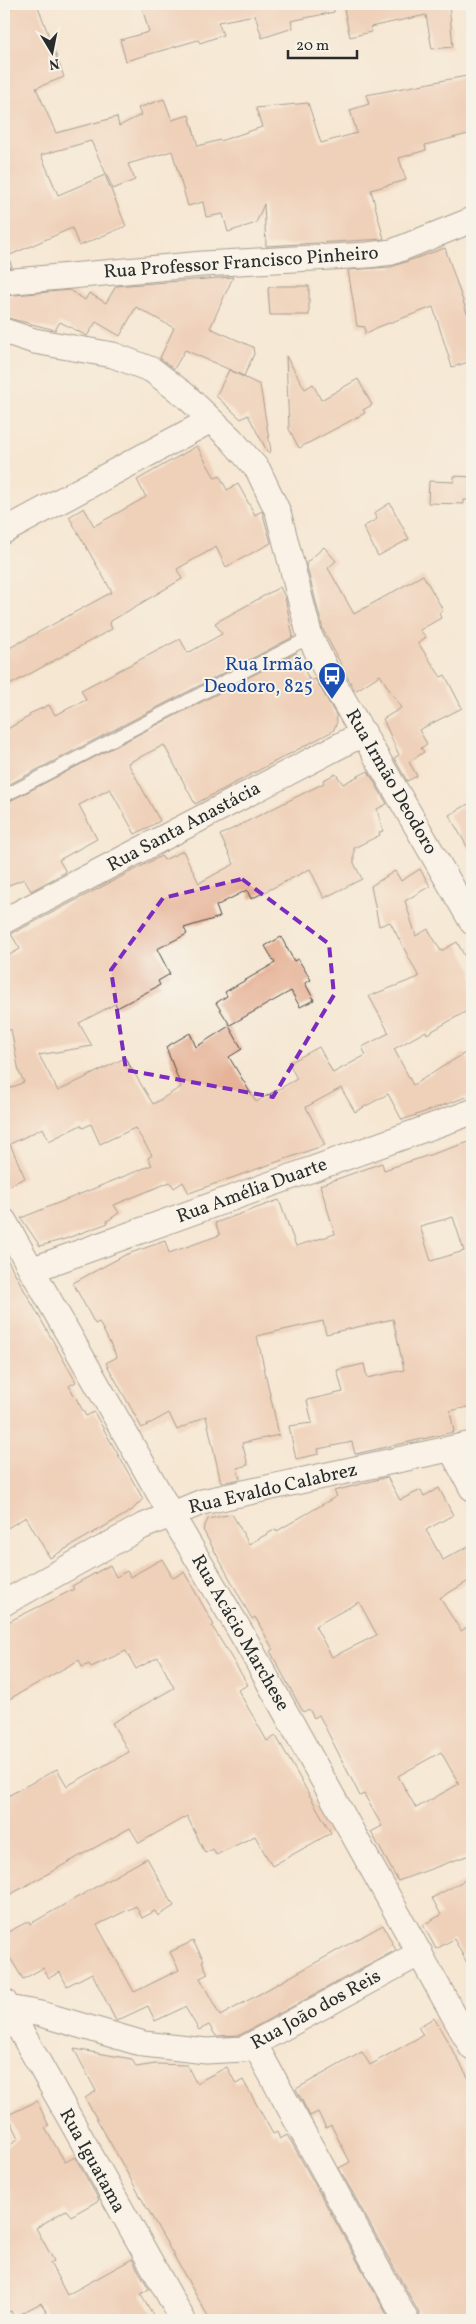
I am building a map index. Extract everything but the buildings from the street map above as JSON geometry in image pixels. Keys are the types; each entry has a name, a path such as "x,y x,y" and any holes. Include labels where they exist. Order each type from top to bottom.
{"street":[{"name":"Rua Professor Francisco Pinheiro","path":"4,282 203,264 392,252 472,220"},
{"name":"Rua Irmão Deodoro","path":"4,331 34,341 113,355 152,370 211,420 258,470 278,512 310,637 325,668 472,922"},
{"path":"4,531 211,420"},
{"name":"Rua Santa Anastácia","path":"4,921 364,733"},
{"name":"Rua Amélia Duarte","path":"32,1270 472,1112"},
{"name":"Rua Acácio Marchese","path":"4,1221 171,1514 251,1649 472,2048"},
{"path":"461,1446 472,1488"},
{"name":"Rua Evaldo Calabrez","path":"6,1598 141,1527 208,1501 461,1446"},
{"name":"Rua João dos Reis","path":"5,2006 41,2014 144,2044 170,2049 234,2050 255,2045 420,1953"},
{"name":"Rua Iguatama","path":"5,2006 183,2320"},
{"path":"255,2045 406,2320"}],"lane":[{"path":"4,796 310,637"}],"highlighted area":[{"path":"242,879 329,944 334,995 273,1097 126,1070 111,970 163,898"}],"place":[{"name":"Rua Irmão Deodoro, 825","path":"332,700"}]}
